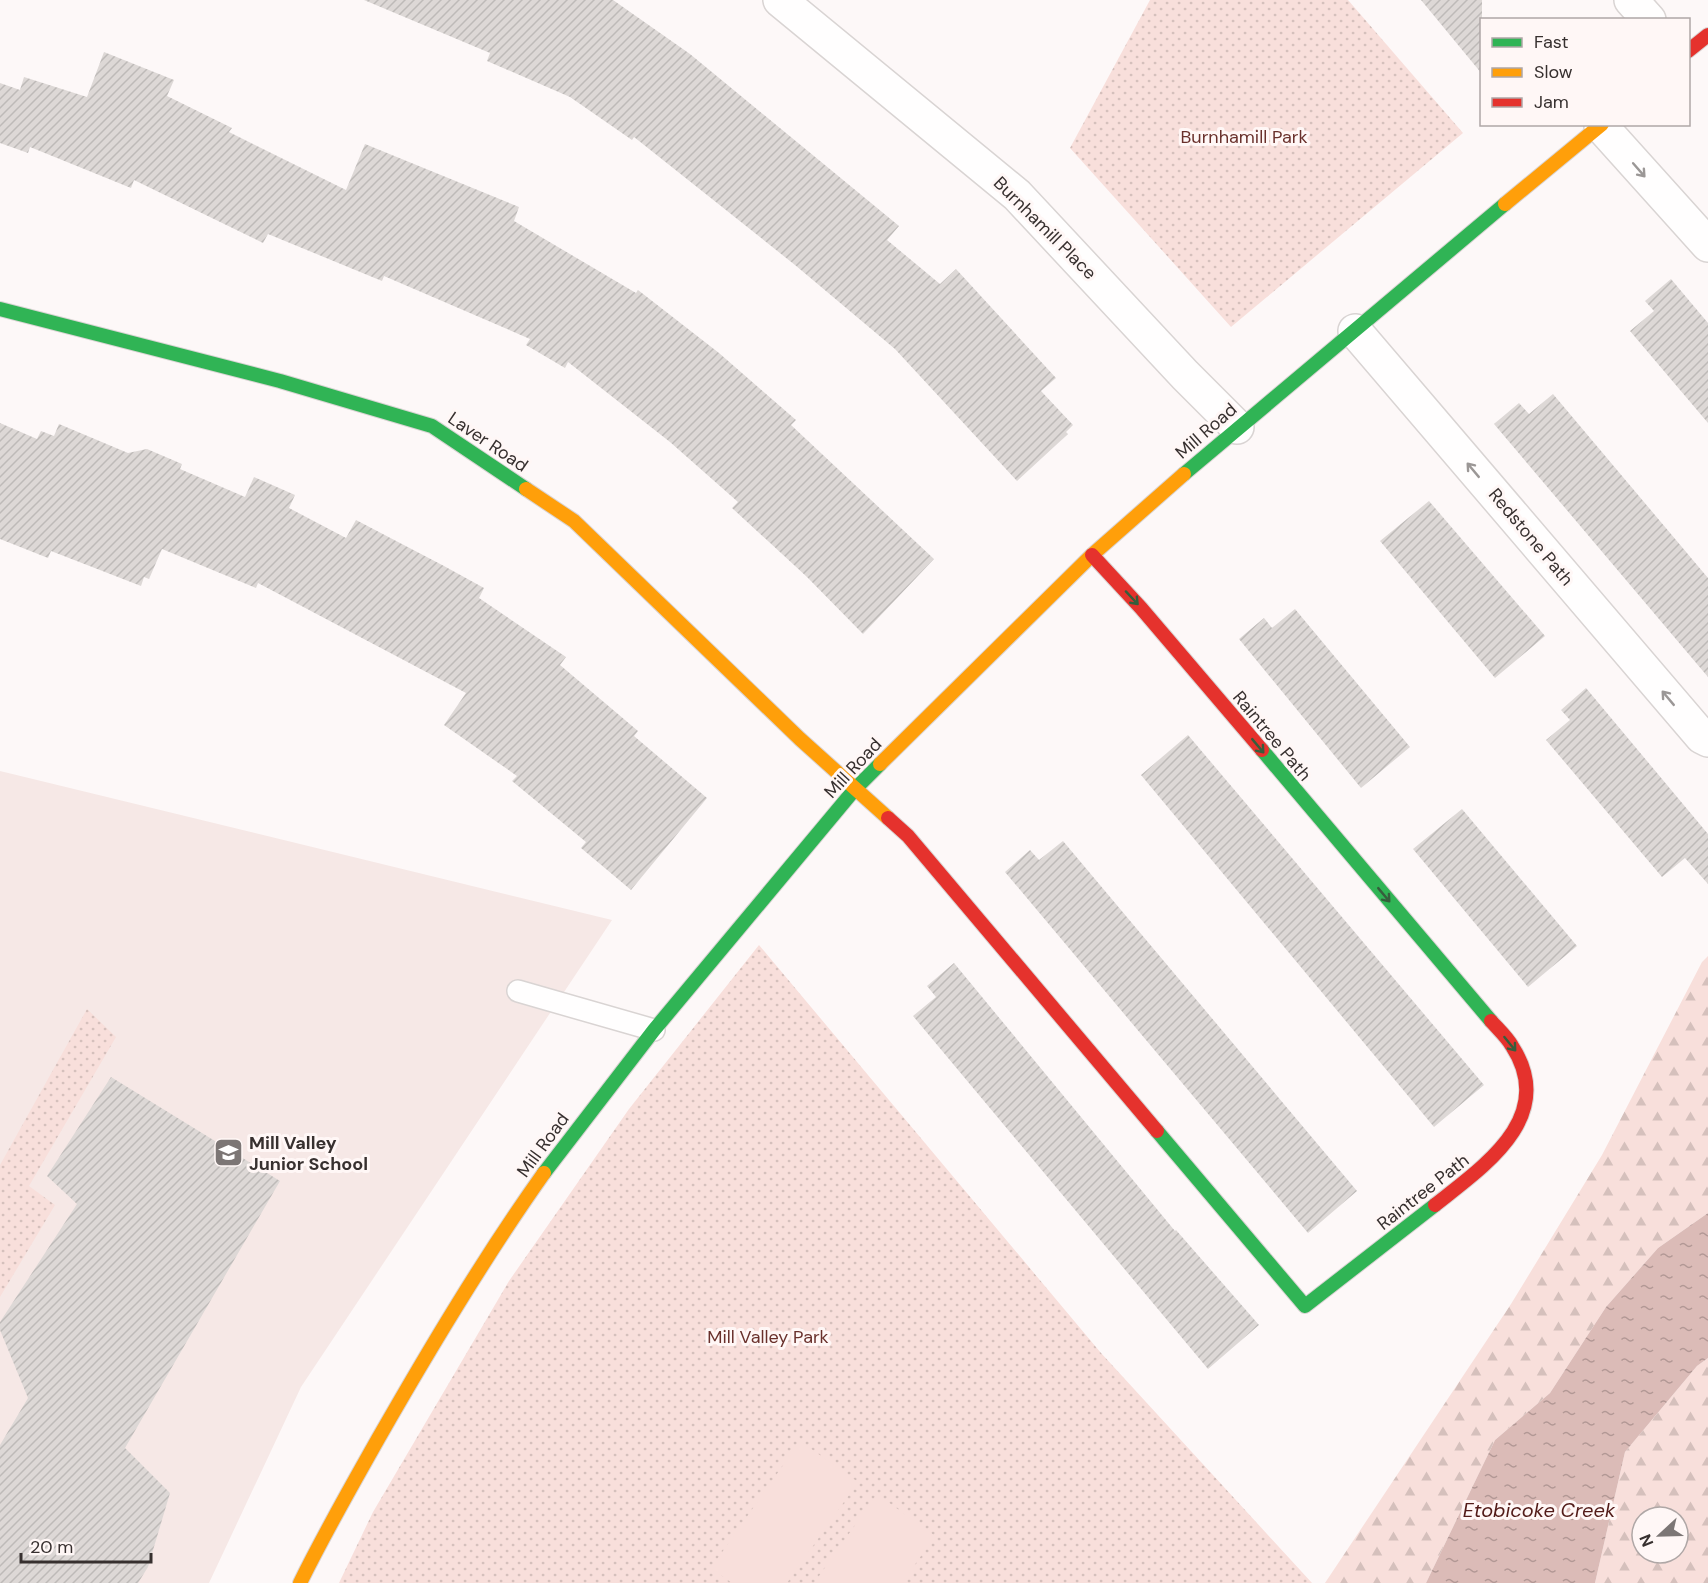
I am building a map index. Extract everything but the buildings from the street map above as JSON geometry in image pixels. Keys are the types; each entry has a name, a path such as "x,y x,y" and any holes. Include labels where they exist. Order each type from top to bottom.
{"street":[{"name":"Burnhamill Place","path":"780,0 1017,195 1185,375 1237,427"},
{"path":"1631,0 1647,18"},
{"path":"1690,50 1708,35"},
{"name":"Mill Road","path":"300,1583 424,1358 497,1240 570,1137 654,1030 855,789 1092,555 1237,427 1601,126"},
{"path":"1603,126 1708,245"},
{"name":"Laver Road","path":"0,309 280,381 432,426 574,521 855,789"},
{"name":"Redstone Path","path":"1355,331 1694,728 1708,740"},
{"name":"Raintree Path","path":"855,789 908,836 1305,1306 1491,1161 1506,1142 1526,1103 1529,1087 1526,1072 1512,1046 1141,608 1092,555"}],"lane":[{"path":"518,992 654,1030"}],"shaded area":[{"name":"Mill Valley Junior School","path":"0,771 612,920 301,1387 209,1583 0,1583"}],"green space":[{"name":"Burnhamill Park","path":"1150,0 1348,0 1463,133 1231,327 1070,148"},
{"name":"Mill Valley Park","path":"759,945 1101,1353 1312,1583 339,1583 373,1512 509,1281 629,1109"},
{"path":"1708,956 1708,1213 1658,1248 1606,1307 1550,1393 1495,1440 1426,1583 1325,1583 1511,1304 1602,1155 1702,962"},
{"path":"87,1009 116,1037 29,1186 55,1205 0,1297 0,1165"},
{"path":"1708,1358 1708,1583 1595,1583 1625,1452 1697,1366"},
{"path":"800,1441 858,1482 787,1583 732,1583 711,1568"},
{"path":"877,1494 935,1536 902,1583 814,1583"}],"water":[{"name":"Etobicoke Creek","path":"1708,1213 1708,1358 1697,1366 1625,1452 1595,1583 1426,1583 1495,1440 1550,1393 1606,1307 1658,1248"}],"traffic: fast":[{"path":"1184,474 1505,204"},
{"path":"0,309 280,381 432,426 526,489"},
{"path":"1262,750 1491,1021"},
{"path":"544,1173 654,1030 855,789 880,764"},
{"path":"1157,1131 1305,1306 1435,1205"}],"traffic: slow":[{"path":"1505,204 1600,126"},
{"path":"880,764 1092,555 1184,474"},
{"path":"526,489 574,521 800,739 888,818"},
{"path":"300,1583 348,1493 437,1338 478,1271 544,1173"}],"traffic: jam":[{"path":"1690,49 1708,35"},
{"path":"1092,555 1141,608 1262,750"},
{"path":"888,818 908,836 1157,1131"},
{"path":"1435,1205 1493,1156 1509,1138 1521,1117 1526,1095 1524,1072 1510,1043 1491,1021"}],"place":[{"name":"Mill Valley Junior School","path":"228,1153"}]}
